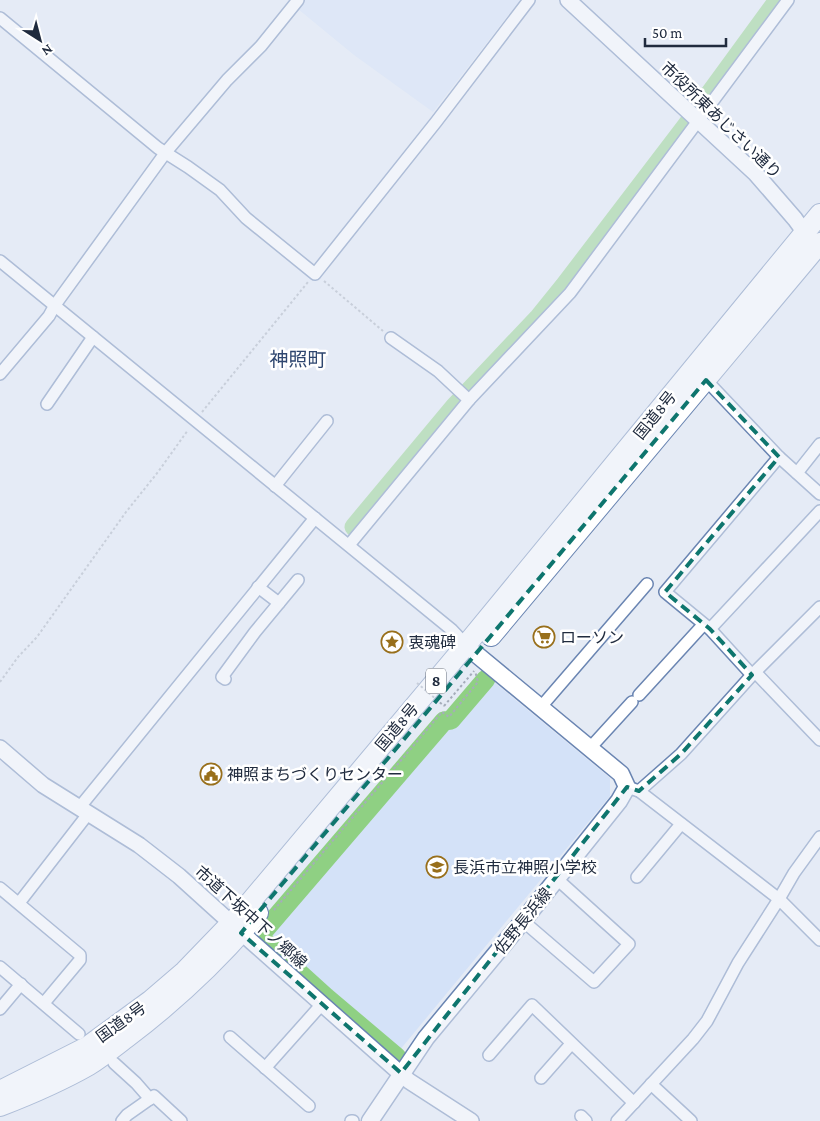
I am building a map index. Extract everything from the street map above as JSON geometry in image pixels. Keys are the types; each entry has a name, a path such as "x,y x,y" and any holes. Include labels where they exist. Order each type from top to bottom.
{"highway":[{"name":"国道8号","path":"0,1106 51,1086 91,1064 172,1002 472,657 706,380 815,244 820,214"},
{"name":"国道8号","path":"472,657 815,244"},
{"name":"国道8号","path":"0,1091 86,1047 164,990 236,928"}],"main road":[{"path":"472,657 590,748 621,774 633,789"},
{"name":"佐野長浜線","path":"372,1120 401,1073 426,1038 619,801 633,789"}],"street":[{"path":"0,374 49,316 55,305 166,152 227,80 261,46 298,0"},
{"path":"0,18 158,148 220,190 246,218 315,274 436,122 529,0"},
{"name":"市役所東あじさい通り","path":"568,0 756,174 815,244"},
{"path":"349,546 469,400 570,292 696,117 788,0"},
{"path":"0,261 452,630 472,657"},
{"path":"47,404 93,337"},
{"path":"391,338 438,371 469,400"},
{"path":"706,380 779,457 820,494"},
{"path":"275,486 328,421"},
{"path":"797,473 820,444"},
{"path":"779,457 665,592 706,627 820,740"},
{"path":"590,748 635,698 820,512"},
{"path":"19,903 84,811 258,587 315,518"},
{"path":"225,679 222,677 298,580"},
{"path":"540,708 647,584"},
{"path":"258,587 279,603"},
{"path":"820,607 753,674 681,754 633,789 779,899 820,940"},
{"name":"市道下坂中下ノ郷線","path":"0,748 43,785 139,845 159,860 409,1081 471,1121"},
{"path":"637,877 681,824"},
{"path":"617,1121 693,1040 707,1020 738,963 799,866 820,837"},
{"path":"523,921 594,982 629,944 557,879"},
{"path":"0,888 80,955 80,960 44,1003"},
{"path":"0,967 80,1034"},
{"path":"0,1009 21,984"},
{"path":"265,1068 322,1004"},
{"path":"488,1055 532,1005 634,1103"},
{"path":"230,1037 309,1106"},
{"path":"540,1078 572,1044"},
{"path":"114,1063 150,1099"},
{"path":"651,1084 691,1121"},
{"path":"122,1121 127,1115 154,1096 180,1121"}],"path":[{"path":"0,682 18,657 37,638 126,512 195,421 315,274 391,338"},
{"path":"444,639 444,650"},
{"path":"417,683 444,706 472,657"}],"highlighted area":[{"path":"706,380 779,457 665,592 710,629 752,675 681,754 639,791 627,787 401,1073 241,933"}],"shaded area":[{"path":"305,0 520,0 433,112 354,55 298,9"},
{"name":"長浜市立神照小学校","path":"489,678 610,778 610,796 399,1051 349,1012 265,938 266,932 378,802 374,798 437,725 441,728 446,723 454,722"}],"waterway":[{"path":"354,527 454,407 539,317 564,286 686,126 778,0"},
{"path":"397,1057 326,997 262,939 263,932 444,721 451,720 486,679"}],"place":[{"name":"ローソン","path":"544,637"},
{"name":"衷魂碑","path":"392,642"},
{"name":"神照まちづくりセンター","path":"211,774"},
{"name":"長浜市立神照小学校","path":"437,867"}],"district":[{"name":"神照町","path":"298,359"}]}
